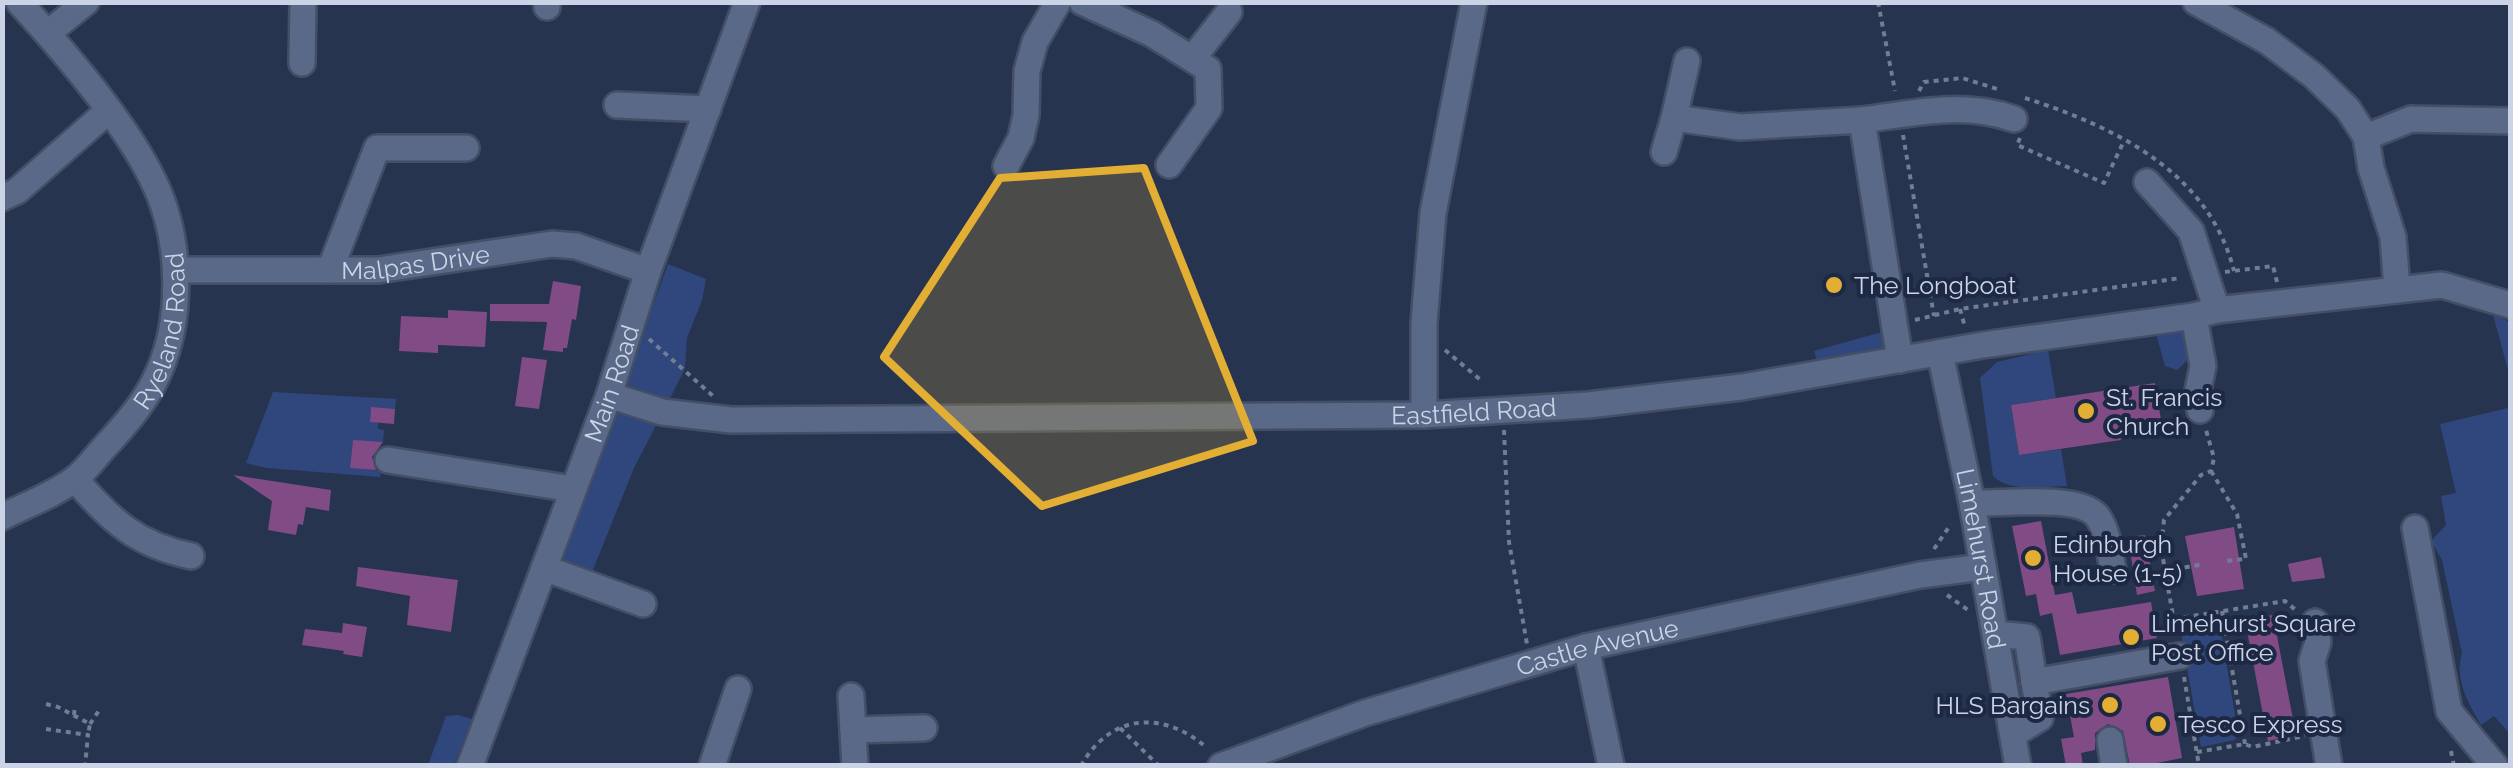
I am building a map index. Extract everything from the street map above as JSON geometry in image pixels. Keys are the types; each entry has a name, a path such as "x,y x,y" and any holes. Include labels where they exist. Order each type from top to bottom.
{"street":[{"name":"Ryeland Road","path":"2,517 76,479 134,414 155,382 173,314 176,270 168,221 152,178 108,110 19,2"},
{"path":"48,33 86,2"},
{"path":"302,63 303,2"},
{"name":"Main Road","path":"470,766 610,395 648,272 746,2"},
{"path":"1006,166 1022,138 1027,71 1035,42 1058,2"},
{"path":"1082,2 1152,34 1208,69 1209,108 1169,165"},
{"path":"1424,415 1433,214 1474,2"},
{"path":"2196,2 2267,41 2314,76 2348,109 2366,137 2371,168 2393,237 2397,289"},
{"path":"1192,58 1229,12"},
{"path":"1664,152 1687,61"},
{"path":"617,104 708,109"},
{"path":"1674,118 1740,127 1966,109 2022,115"},
{"path":"2,198 18,191 108,110"},
{"path":"2366,137 2411,118 2510,121"},
{"path":"1862,120 1900,360"},
{"path":"330,270 377,148 466,148"},
{"path":"2147,182 2191,231 2206,274 2200,410"},
{"name":"Malpas Drive","path":"176,270 378,270 552,244 576,246 648,272"},
{"name":"Eastfield Road","path":"610,395 662,412 730,420 1424,415 1588,405 1742,386 2206,313 2397,289 2442,285 2510,304"},
{"name":"Limehurst Road","path":"1940,353 1972,502 2018,766"},
{"path":"388,460 573,489"},
{"path":"76,479 130,533 152,547 192,556"},
{"path":"1972,502 2079,505 2096,514 2104,530 2113,570"},
{"path":"2415,528 2449,710 2495,766"},
{"name":"Castle Avenue","path":"1216,758 1586,647 1920,576 1983,567"},
{"path":"544,568 643,604"},
{"path":"2315,622 2318,642 2312,661 2329,766"},
{"path":"1996,634 2026,637 2040,718 2014,734"},
{"path":"1586,647 1611,766"},
{"path":"2034,682 2180,656"},
{"path":"712,766 738,689"},
{"path":"851,696 855,766"},
{"path":"853,730 924,728"}],"path":[{"path":"1878,2 1908,113 1934,316"},
{"path":"1908,113 1924,82 1962,78 1999,90"},
{"path":"2037,102 2022,115 2018,145 2104,184 2124,141"},
{"path":"2022,115 2037,102"},
{"path":"2037,102 2152,154 2188,188 2226,238 2234,271"},
{"path":"1895,325 1960,309 2273,266 2280,292"},
{"path":"632,329 653,342 712,395 730,420"},
{"path":"1424,350 1448,350 1483,382"},
{"path":"1503,410 1509,542 1530,664"},
{"path":"2200,410 2214,458 2211,471 2237,514 2246,559 2223,562"},
{"path":"2199,766 2161,547 2164,520 2201,475 2211,471"},
{"path":"2165,571 2204,564"},
{"path":"2174,619 2285,601 2315,622"},
{"path":"2222,611 2245,744"},
{"path":"46,704 90,724"},
{"path":"74,715 75,705"},
{"path":"85,766 90,724 100,709"},
{"path":"1081,766 1088,754 1120,728 1161,721 1178,727 1216,758"},
{"path":"1120,728 1158,766"},
{"path":"46,729 88,734"},
{"path":"2196,752 2324,733"}],"highlighted area":[{"path":"1144,168 1253,441 1042,506 884,357 1000,178"}],"shaded area":[{"path":"668,264 706,279 687,338 685,369 634,468 588,582 555,573"},
{"path":"2493,315 2510,322 2510,377"},
{"path":"2181,329 2188,337 2190,358 2177,370 2165,366 2156,333"},
{"path":"1889,330 1886,349 1818,364 1814,351"},
{"path":"2048,350 2056,398 2011,405 2019,455 2061,449 2067,486 2009,485 1993,476 1980,378 1997,362"},
{"path":"273,392 396,399 395,409 371,408 370,421 384,430 383,442 353,441 350,467 381,471 380,477 246,463"},
{"path":"2508,408 2510,734 2494,716 2481,725 2467,699 2460,672 2462,653 2442,560 2431,541 2446,525 2441,496 2456,493 2440,424"},
{"path":"2213,617 2220,626 2238,732 2235,740 2201,747 2179,622"},
{"path":"446,716 472,719 454,765 428,765"}],"building":[{"path":"553,281 581,286 576,320 572,319 563,352 543,350 547,322 490,321 490,304 549,304"},
{"path":"448,310 487,312 485,347 438,345 438,353 399,351 401,316 448,318"},
{"path":"522,357 547,360 539,409 515,406"},
{"name":"St. Francis Church","path":"2155,383 2161,420 2119,427 2121,440 2019,455 2011,405"},
{"path":"371,407 395,409 394,424 370,422"},
{"path":"353,440 383,442 372,457 376,470 350,468"},
{"path":"233,475 331,490 329,511 306,507 303,525 298,524 296,535 268,530 272,501"},
{"path":"2041,521 2055,595 2072,592 2077,614 2151,602 2157,638 2060,655 2052,613 2040,616 2036,594 2026,596 2012,526"},
{"path":"2234,527 2244,589 2197,596 2185,536"},
{"path":"2145,535 2155,591 2137,595 2128,537"},
{"path":"2321,557 2325,578 2292,582 2288,564"},
{"path":"358,567 458,580 451,632 407,625 410,596 356,586"},
{"path":"2273,615 2296,735 2268,741 2245,620"},
{"path":"343,623 367,627 362,657 302,645 305,629 342,633"},
{"path":"2168,677 2182,758 2157,763 2158,766 2130,766 2123,731 2108,724 2095,733 2095,750 2081,753 2083,766 2066,766 2061,739 2074,737 2066,694"}],"place":[{"name":"The Longboat","path":"1834,285"},
{"name":"St. Francis Church","path":"2086,411"},
{"name":"Edinburgh House (1-5)","path":"2033,558"},
{"name":"Limehurst Square Post Office","path":"2131,637"},
{"name":"HLS Bargains","path":"2110,705"},
{"name":"Tesco Express","path":"2158,724"}]}
